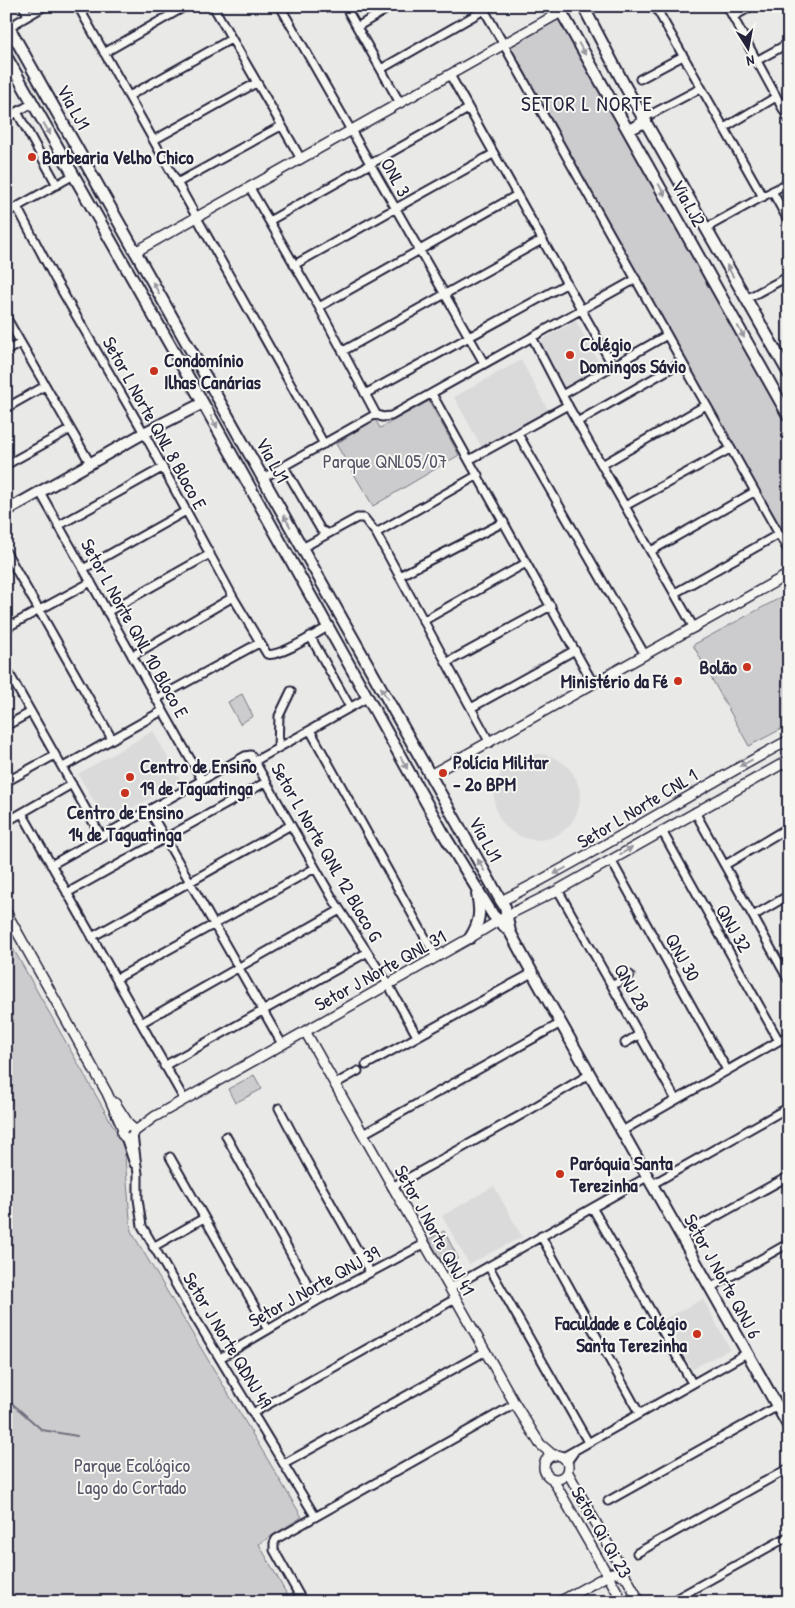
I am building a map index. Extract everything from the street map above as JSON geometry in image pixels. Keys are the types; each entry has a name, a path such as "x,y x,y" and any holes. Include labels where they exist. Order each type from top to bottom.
{"main road":[{"name":"Via LJ2","path":"583,6 789,374"},
{"name":"Via LJ2","path":"559,9 789,417"},
{"name":"Via LJ1","path":"8,25 501,901 502,919"},
{"name":"Via LJ1","path":"6,56 304,582 446,838 475,886 502,919"},
{"path":"627,127 644,117"},
{"path":"152,313 162,312 167,307"},
{"path":"161,330 168,322 175,322"},
{"path":"6,511 144,433 203,403"},
{"path":"304,582 315,584 320,579"},
{"path":"314,601 321,594 329,595"},
{"path":"381,722 384,715 393,712 396,714"},
{"path":"446,838 458,836 462,833 461,830"},
{"path":"470,938 477,927 480,911 475,886"},
{"name":"Setor J Norte QNJ 6","path":"502,919 789,1427"}],"street":[{"path":"23,6 28,15"},
{"path":"8,25 45,6"},
{"path":"90,6 80,9 324,444"},
{"path":"104,53 186,6"},
{"path":"213,6 301,159"},
{"name":"ONL 3","path":"280,6 484,363"},
{"path":"345,6 400,103"},
{"path":"357,27 392,6"},
{"path":"656,6 763,197"},
{"path":"728,6 789,120"},
{"path":"733,17 752,6"},
{"path":"381,69 483,8 789,552"},
{"path":"135,252 450,75 559,9"},
{"path":"129,96 231,39"},
{"path":"756,61 789,43"},
{"path":"640,79 683,56"},
{"path":"450,75 613,366"},
{"path":"154,140 256,83"},
{"path":"644,117 701,88"},
{"path":"724,128 778,101 789,100"},
{"path":"6,118 33,103"},
{"path":"269,221 468,109"},
{"path":"17,112 57,184"},
{"path":"177,183 281,126"},
{"path":"294,265 493,154"},
{"path":"6,213 74,175"},
{"path":"706,228 789,182"},
{"path":"250,188 343,350 376,414 382,418 391,416 432,394 636,278"},
{"path":"772,191 789,222"},
{"path":"319,307 517,195"},
{"name":"Setor L Norte QNL 8 Bloco E","path":"17,207 55,279 144,433 259,643 267,654 270,655 281,652 310,636"},
{"path":"343,350 542,240"},
{"path":"746,299 789,276"},
{"path":"365,394 566,284"},
{"path":"6,317 69,430 90,463"},
{"path":"562,395 667,335"},
{"path":"532,337 568,406 694,628"},
{"path":"6,351 21,343"},
{"path":"577,422 682,362"},
{"path":"6,408 45,386"},
{"path":"432,394 594,684"},
{"path":"469,460 568,406"},
{"path":"602,465 706,406"},
{"path":"263,478 284,468 376,414"},
{"path":"6,465 69,430"},
{"path":"518,434 644,656"},
{"path":"625,506 730,449"},
{"path":"58,526 162,468"},
{"path":"284,468 323,533"},
{"path":"376,533 478,475"},
{"name":"Setor L Norte QNL 10 Bloco E","path":"40,492 202,780"},
{"path":"651,551 754,492"},
{"path":"84,569 186,511"},
{"path":"302,548 323,533 360,517 368,521 490,743"},
{"path":"399,576 504,522"},
{"path":"675,593 779,534"},
{"path":"6,552 112,739"},
{"path":"107,612 210,554"},
{"path":"423,621 526,563"},
{"path":"430,775 789,574"},
{"path":"6,628 91,582"},
{"path":"132,656 233,598"},
{"path":"446,663 551,606"},
{"path":"328,627 310,636 350,707"},
{"path":"156,700 259,643"},
{"path":"471,708 576,650"},
{"path":"7,669 101,836"},
{"path":"278,748 279,716 291,691"},
{"path":"51,865 245,756 254,759 278,748 367,698"},
{"path":"63,767 162,711"},
{"path":"6,726 31,712"},
{"path":"310,730 436,957"},
{"name":"Setor L Norte CNL 1","path":"501,901 584,858 676,803 789,740"},
{"path":"6,782 55,755"},
{"name":"Setor L Norte QNL 12 Bloco G","path":"254,759 315,868 366,953 388,984 417,1036"},
{"name":"Setor J Norte QNL 31","path":"129,1131 502,919 555,892 789,760"},
{"path":"67,893 266,782"},
{"path":"6,822 72,784"},
{"path":"676,803 678,812 686,817"},
{"path":"149,810 262,1012 282,1044"},
{"path":"664,810 671,816 672,822 670,826"},
{"path":"695,812 789,980"},
{"path":"22,814 184,1100"},
{"path":"92,937 291,825"},
{"path":"725,865 789,826"},
{"name":"QNJ 32","path":"662,831 779,1041"},
{"name":"QNJ 30","path":"611,860 727,1070"},
{"path":"116,979 315,868"},
{"path":"542,880 545,890 555,892"},
{"name":"QNJ 28","path":"555,892 640,1034 676,1100"},
{"path":"753,916 789,895"},
{"path":"141,1023 340,910"},
{"path":"6,912 129,1131"},
{"path":"164,1066 366,953"},
{"path":"781,967 789,963"},
{"path":"366,1065 532,973"},
{"path":"612,986 630,976"},
{"path":"363,1134 561,1023"},
{"name":"Setor J Norte QNJ 41","path":"305,1031 450,1288 454,1299 540,1444"},
{"path":"626,1043 640,1034"},
{"path":"622,1131 789,1035"},
{"path":"335,1084 358,1071"},
{"path":"392,1187 513,1120 590,1074"},
{"path":"450,1288 541,1236 789,1107"},
{"path":"279,1108 370,1272"},
{"name":"Setor J Norte QDNJ 49","path":"129,1131 138,1174 138,1199 142,1226 316,1516"},
{"path":"226,1136 317,1301"},
{"path":"170,1157 268,1330"},
{"path":"681,1236 789,1176"},
{"path":"593,1209 692,1383"},
{"path":"154,1247 204,1218"},
{"path":"541,1236 640,1413"},
{"path":"710,1288 789,1243"},
{"name":"Setor J Norte QNJ 39","path":"220,1358 317,1301 424,1244"},
{"path":"489,1267 588,1442"},
{"path":"253,1413 454,1299"},
{"path":"284,1464 486,1351"},
{"path":"540,1444 545,1470 552,1478 560,1478 563,1461 576,1449 747,1353"},
{"path":"302,1602 274,1550 276,1539 515,1404"},
{"path":"608,1501 778,1406"},
{"path":"540,1444 563,1461"},
{"path":"545,1463 550,1457 563,1461"},
{"name":"Setor Qi Qi 23","path":"563,1461 640,1602"},
{"path":"637,1552 789,1468"},
{"name":"Setor Qi Qi 23","path":"552,1478 623,1602"},
{"path":"670,1602 789,1536"},
{"path":"559,1602 608,1575 618,1573 627,1579"}],"shaded area":[{"name":"Colégio Domingos Sávio","path":"576,321 602,368 564,389 538,342"},
{"path":"521,360 548,410 482,448 454,397"},
{"name":"Centro de Ensino 19 de Taguatinga","path":"153,731 181,781 107,823 78,774"},
{"path":"537,754 554,757 568,766 577,780 580,797 577,814 568,828 554,837 537,840 520,837 506,828 497,814 494,797 497,780 506,766 520,757"},
{"path":"494,1186 522,1237 469,1264 442,1216"},
{"name":"Faculdade e Colégio Santa Terezinha","path":"703,1299 730,1349 692,1369 665,1319"}],"green space":[{"path":"560,19 789,428 789,543 509,46"},
{"name":"Parque QNL05/07","path":"429,401 459,455 373,506 336,444 375,419 380,428"},
{"name":"Bolão","path":"789,593 789,725 749,746 693,645"},
{"path":"242,694 253,716 240,724 228,702"},
{"name":"Parque Ecológico Lago do Cortado","path":"6,936 124,1145 131,1231 302,1517 259,1544 291,1602 6,1602"},
{"path":"254,1075 262,1089 235,1103 228,1089"},
{"path":"444,1231 458,1258 444,1266 429,1239"}],"waterway":[{"path":"6,1398 42,1430 77,1436"}],"place":[{"name":"Barbearia Velho Chico","path":"32,157"},
{"name":"Colégio Domingos Sávio","path":"570,355"},
{"name":"Condomínio Ilhas Canárias","path":"154,371"},
{"name":"Bolão","path":"747,667"},
{"name":"Ministério da Fé","path":"678,681"},
{"name":"Polícia Militar - 2o BPM","path":"443,773"},
{"name":"Centro de Ensino 19 de Taguatinga","path":"130,777"},
{"name":"Centro de Ensino 14 de Taguatinga","path":"125,793"},
{"name":"Paróquia Santa Terezinha","path":"560,1174"},
{"name":"Faculdade e Colégio Santa Terezinha","path":"697,1334"}],"district":[{"name":"SETOR L NORTE","path":"587,103"}]}
